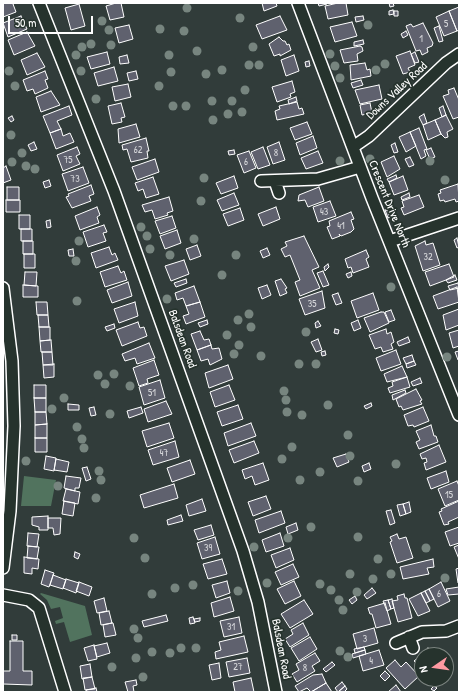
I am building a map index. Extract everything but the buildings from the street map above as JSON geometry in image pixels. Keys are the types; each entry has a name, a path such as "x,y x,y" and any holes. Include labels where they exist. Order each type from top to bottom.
{"street":[{"name":"Balsdean Road","path":"39,3 114,191 245,556 258,602 276,692"},
{"name":"Crescent Drive North","path":"298,3 360,167 459,415"},
{"name":"Downs Valley Road","path":"353,147 369,136 444,65 459,54"},
{"path":"261,181 318,179 360,167"},
{"path":"275,181 279,193"},
{"path":"390,241 459,218"},
{"path":"3,288 7,361 14,423 8,460 3,568"},
{"path":"3,595 29,600 39,608 65,692"},
{"path":"396,643 422,632 446,631 459,626"},
{"path":"409,637 413,648"}],"green space":[{"path":"24,476 56,480 51,506 21,506"},
{"path":"41,593 85,606 92,635 70,642 64,622 56,624 55,621 63,618 60,607 51,609 47,600 40,594"}]}
